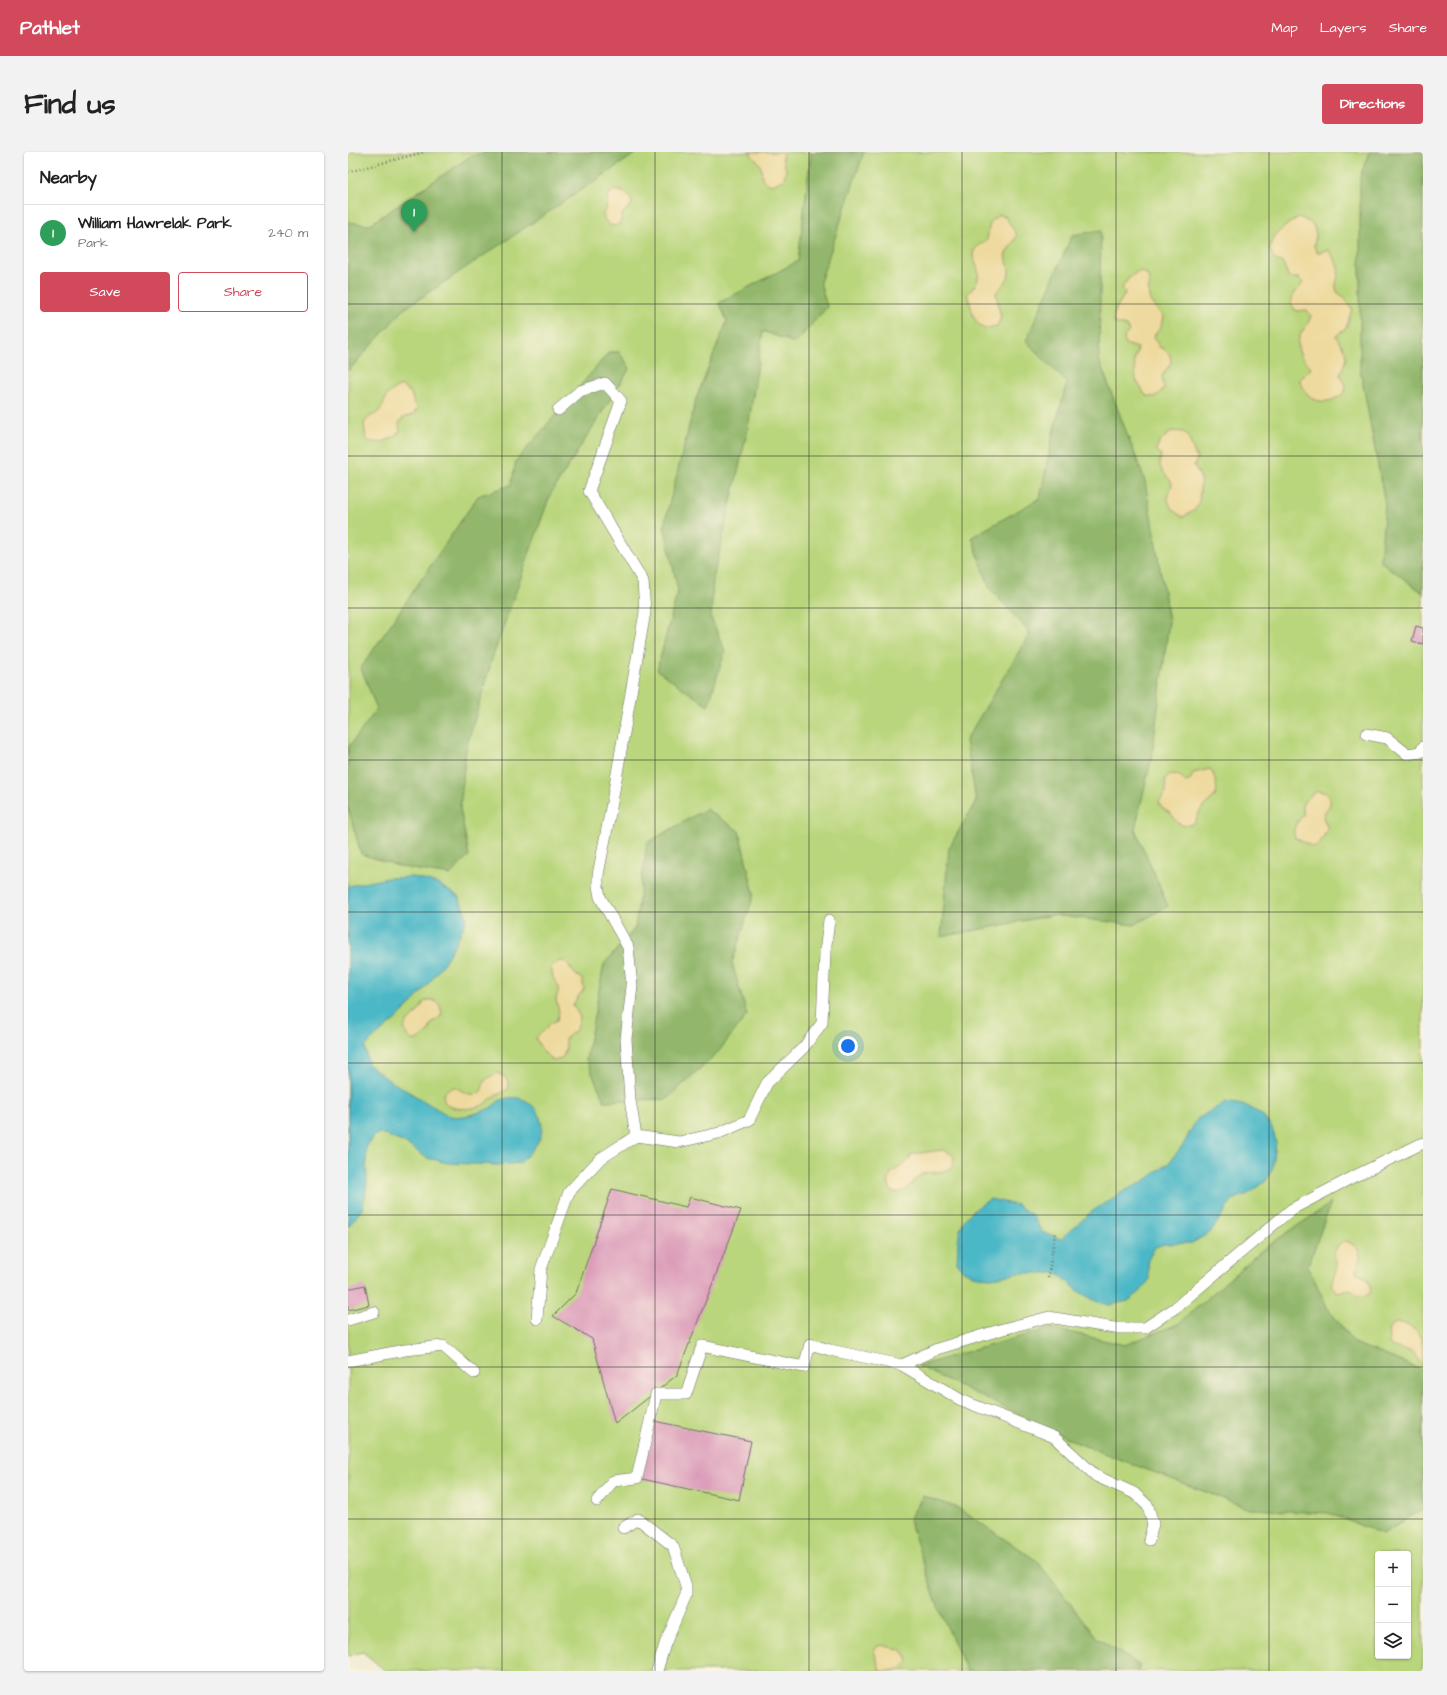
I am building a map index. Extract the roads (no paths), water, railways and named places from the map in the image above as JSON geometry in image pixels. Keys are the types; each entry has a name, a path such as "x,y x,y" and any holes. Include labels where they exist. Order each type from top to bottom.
{"lane":[{"path":"558,410 580,391 605,383 621,401 588,491 643,581 645,612 613,800 598,875 600,897 628,947 632,986 626,1039 630,1100 636,1136"},
{"path":"1366,734 1387,738 1407,754 1421,752 1423,747"},
{"path":"537,1319 541,1269 569,1192 600,1159 636,1136 679,1142 719,1133 749,1120 767,1083 804,1047 822,1024 825,953 829,920"},
{"path":"902,1365 937,1349 1049,1317 1114,1328 1145,1328 1181,1303 1292,1209 1423,1143"},
{"path":"348,1320 374,1312"},
{"path":"597,1501 613,1481 637,1478 656,1394 686,1394 702,1346 804,1367 810,1344 830,1350 902,1365 961,1400 1054,1437 1096,1476 1134,1493 1148,1506 1153,1524 1149,1540"},
{"path":"348,1361 405,1350 443,1346 474,1373"},
{"path":"623,1528 638,1519 673,1546 686,1586 686,1595 665,1644 657,1671"}],"water":[{"path":"414,877 438,884 459,897 467,918 455,944 431,980 413,1002 365,1047 368,1064 387,1079 449,1116 464,1116 479,1112 490,1108 499,1101 507,1098 513,1097 525,1100 534,1107 537,1112 542,1125 542,1132 537,1143 520,1163 499,1165 448,1163 427,1158 405,1143 380,1133 372,1138 366,1148 367,1183 363,1208 348,1227 348,886 388,878"},
{"path":"1226,1102 1247,1106 1261,1114 1272,1128 1276,1142 1273,1167 1266,1181 1250,1193 1232,1200 1211,1232 1192,1243 1164,1244 1155,1247 1148,1260 1149,1280 1140,1292 1128,1301 1109,1305 1098,1302 1081,1293 1057,1273 1018,1273 992,1278 978,1277 963,1271 957,1262 958,1240 962,1224 971,1212 990,1199 1017,1205 1032,1215 1042,1232 1061,1239 1091,1212 1124,1191 1141,1183 1168,1164 1183,1145 1197,1119"}],"place":[{"name":"William Hawrelak Park","path":"414,232"}]}
